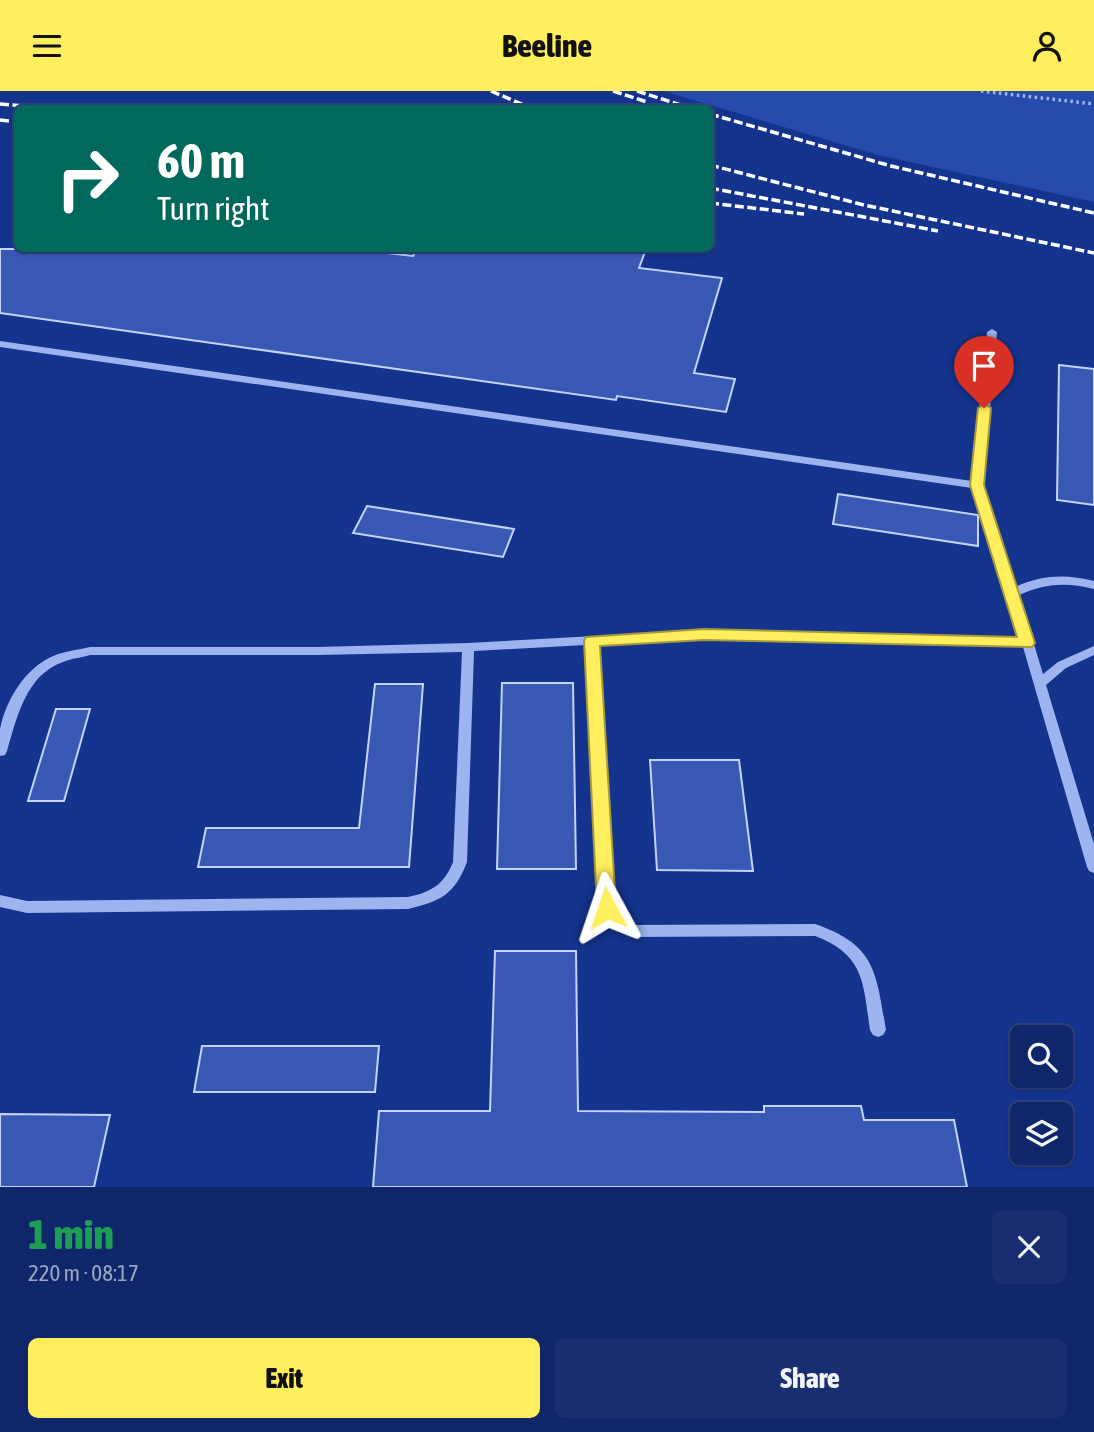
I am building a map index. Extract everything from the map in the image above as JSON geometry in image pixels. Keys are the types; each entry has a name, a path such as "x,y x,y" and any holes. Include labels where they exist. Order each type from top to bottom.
{"street":[{"path":"992,332 977,485 1013,593 1094,867"},
{"path":"0,344 977,485"},
{"path":"1013,593 1038,581 1067,578 1094,585"},
{"path":"0,751 15,706 29,677 56,660 90,651 304,652 468,647 704,634 1027,643"},
{"path":"592,641 602,860 607,908 615,924 632,931 815,930 839,937 856,951 867,972 878,1030"},
{"path":"0,901 40,907 408,903 434,897 453,883 460,862 468,647"},
{"path":"1039,684 1062,665 1094,650"}],"path":[{"path":"981,91 1094,104"}],"shaded area":[{"path":"663,91 1094,91 1094,202 878,155"}],"building":[{"path":"0,249 14,249 14,252 378,252 413,256 415,252 645,252 639,268 722,278 694,373 735,379 726,412 617,396 616,400 0,313"},
{"path":"1059,365 1094,369 1094,505 1057,500"},
{"path":"838,494 978,515 978,546 833,524"},
{"path":"367,506 514,529 503,557 353,533"},
{"path":"502,683 573,683 576,869 497,869"},
{"path":"375,684 423,684 409,867 198,867 206,828 359,828"},
{"path":"56,709 90,709 64,801 28,801"},
{"path":"650,760 739,760 753,871 657,870"},
{"path":"495,951 576,951 578,1111 764,1112 764,1106 861,1106 864,1120 954,1120 967,1187 373,1187 379,1111 490,1111"},
{"path":"202,1046 379,1046 375,1092 194,1092"},
{"path":"0,1114 110,1115 94,1187 0,1187"}],"railway":[{"path":"491,91 524,105"},
{"path":"613,91 647,102"},
{"path":"637,91 681,105"},
{"path":"0,104 14,105"},
{"path":"714,115 891,166 1094,213"},
{"path":"0,120 14,122"},
{"path":"714,166 864,205 1094,253"},
{"path":"714,189 938,231"},
{"path":"714,203 804,214"}],"route":[{"path":"607,908 602,860 592,641 704,634 1027,643 977,485 984,408"}]}
